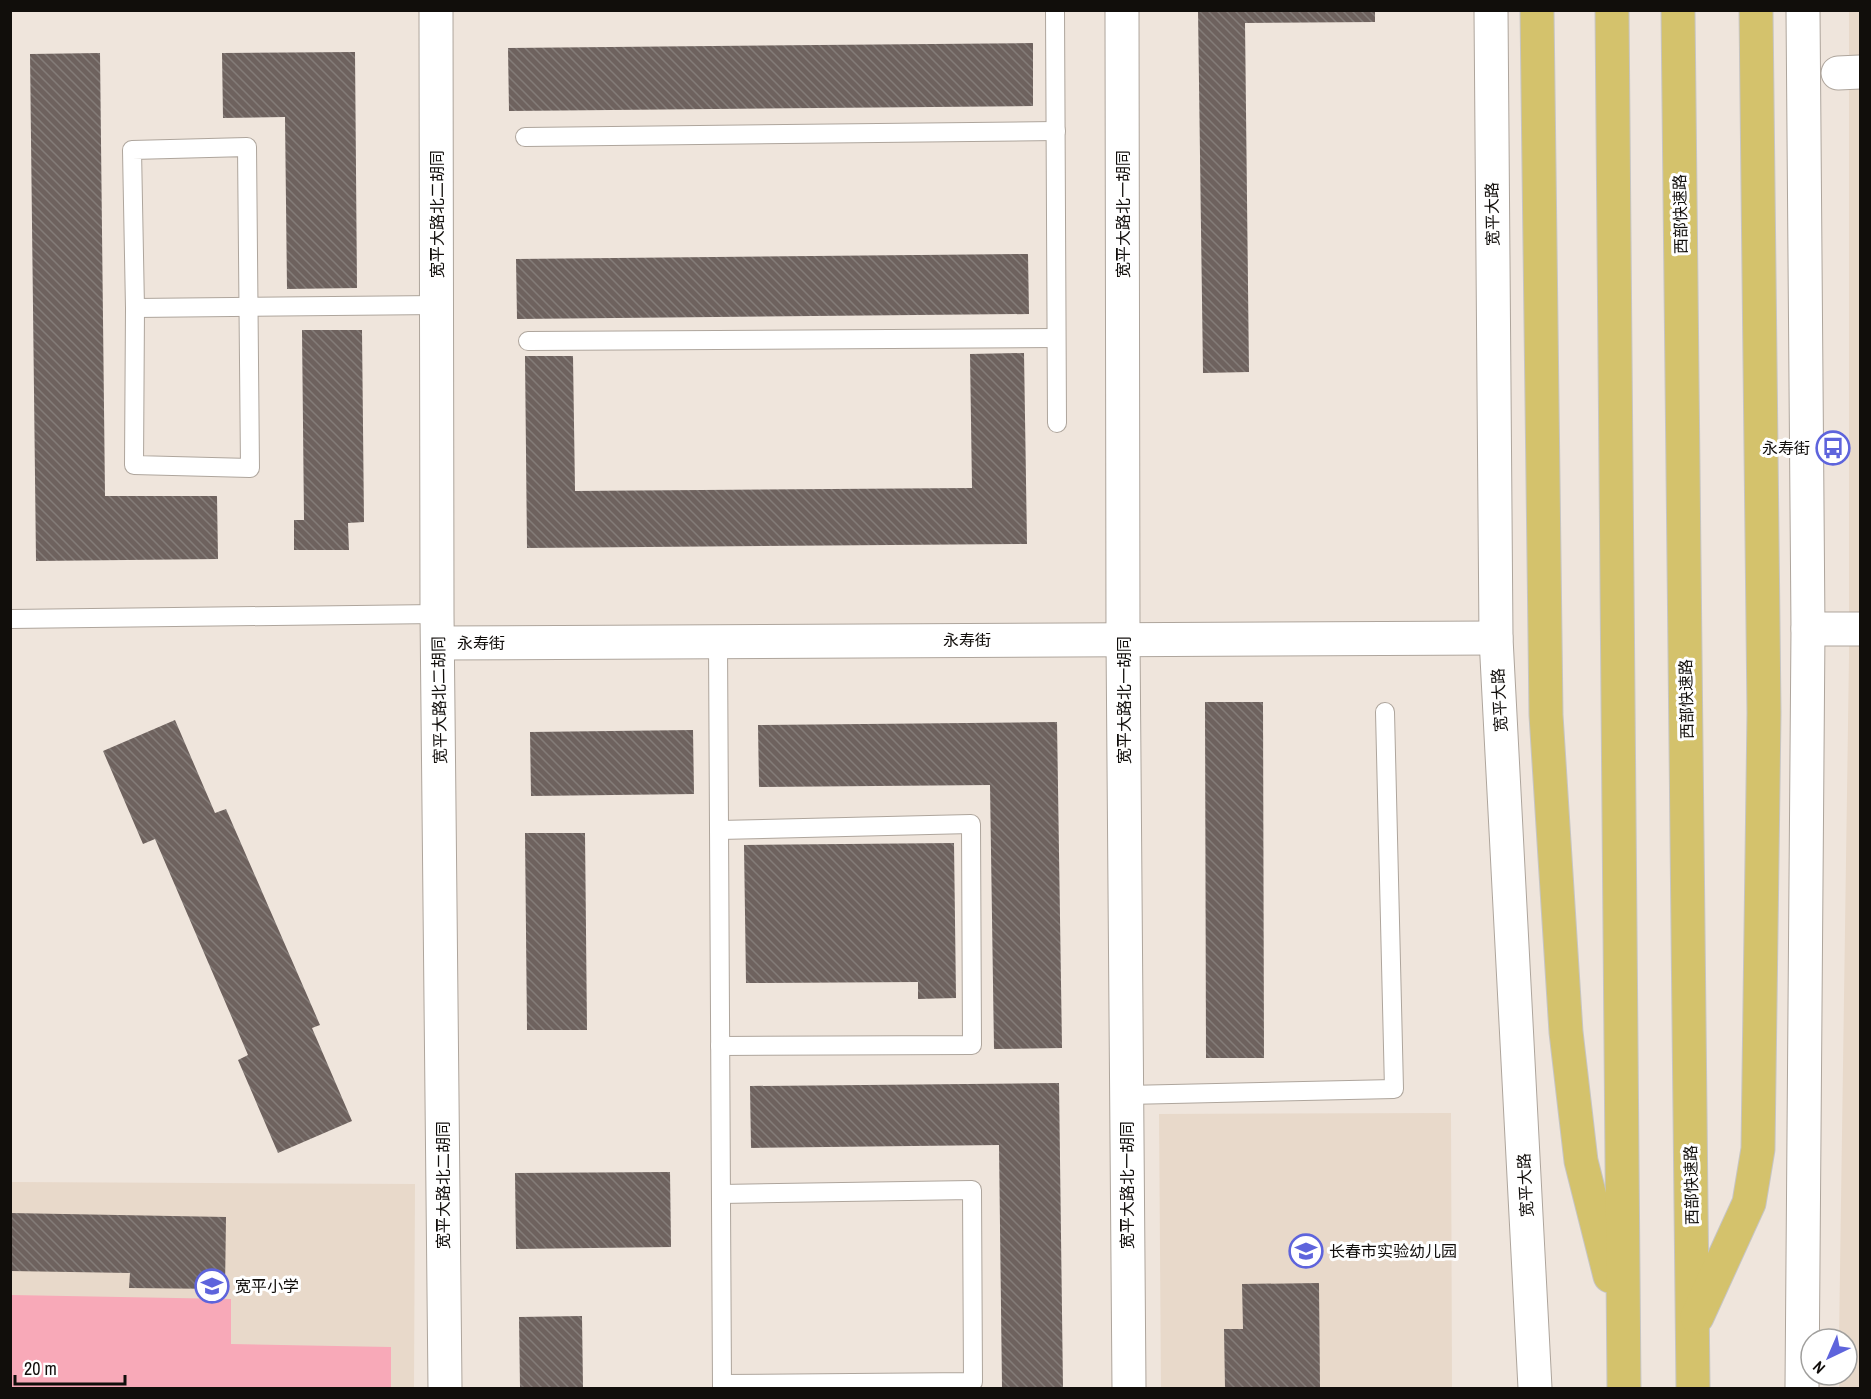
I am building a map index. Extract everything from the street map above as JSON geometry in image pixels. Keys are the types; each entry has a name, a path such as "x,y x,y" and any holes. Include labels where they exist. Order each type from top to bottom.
{"highway":[{"path":"1537,10 1546,715 1566,1032 1581,1161 1623,1328"},
{"path":"1612,10 1624,1389"},
{"name":"西部快速路","path":"1678,10 1693,1389"},
{"path":"1692,1327 1749,1203 1758,1149 1764,713 1756,10"}],"street":[{"name":"宽平大路北二胡同","path":"436,10 438,629 445,1389"},
{"name":"宽平大路北一胡同","path":"1122,10 1123,639 1129,1389"},
{"name":"宽平大路","path":"1491,10 1496,638 1535,1389"},
{"path":"1802,1389 1808,629 1803,10"},
{"name":"永寿街","path":"438,629 718,642 1496,638"},
{"path":"1808,629 1860,629"}],"lane":[{"path":"1055,10 1057,423"},
{"path":"525,137 1056,131"},
{"path":"247,147 250,468 134,465 135,308 132,150 247,147"},
{"path":"135,308 438,305"},
{"path":"528,341 1056,338"},
{"path":"10,619 438,629"},
{"path":"718,642 722,1386 973,1382 972,1190 721,1194"},
{"path":"1127,1095 1394,1089 1385,712"},
{"path":"719,830 971,824 972,1045 720,1046"}],"shaded area":[{"path":"1860,10 1860,1388 1839,1388 1859,1387 1859,1327 1839,1327 1849,657 1849,11"},
{"name":"长春市实验幼儿园","path":"1451,1113 1452,1388 1161,1388 1159,1114"},
{"name":"宽平小学","path":"11,1182 415,1184 414,1388 11,1388"},
{"path":"11,1295 231,1299 231,1344 391,1347 391,1388 11,1388"}],"building":[{"path":"1198,10 1375,10 1375,22 1245,23 1249,372 1203,373"},
{"path":"1033,43 1033,106 509,111 508,48"},
{"path":"355,52 357,288 287,289 285,117 223,118 222,53"},
{"path":"100,53 105,496 217,496 218,559 36,561 30,54"},
{"path":"1028,254 1029,314 517,319 516,259"},
{"path":"302,330 362,330 364,522 348,523 349,550 294,550 294,520 304,520"},
{"path":"1024,353 1027,544 527,548 525,356 573,356 575,491 972,488 970,354"},
{"path":"1205,702 1263,702 1264,1058 1206,1058"},
{"path":"175,720 215,813 226,809 320,1025 312,1028 352,1121 278,1153 238,1060 248,1055 155,839 143,844 103,751"},
{"path":"1057,722 1062,1048 994,1049 990,785 759,787 758,725"},
{"path":"693,730 694,794 531,796 530,732"},
{"path":"525,833 585,833 587,1030 527,1030"},
{"path":"954,843 956,998 918,999 918,982 746,983 744,845"},
{"path":"1059,1083 1063,1388 1002,1388 999,1145 751,1148 750,1086"},
{"path":"670,1172 671,1247 516,1249 515,1173"},
{"path":"10,1213 226,1217 225,1289 129,1288 130,1273 10,1271"},
{"path":"1319,1283 1320,1388 1225,1388 1224,1329 1243,1329 1242,1284"},
{"path":"582,1316 583,1388 520,1388 519,1317"}],"place":[{"name":"永寿街","path":"1833,448"},
{"name":"长春市实验幼儿园","path":"1306,1251"},
{"name":"宽平小学","path":"212,1286"}]}
